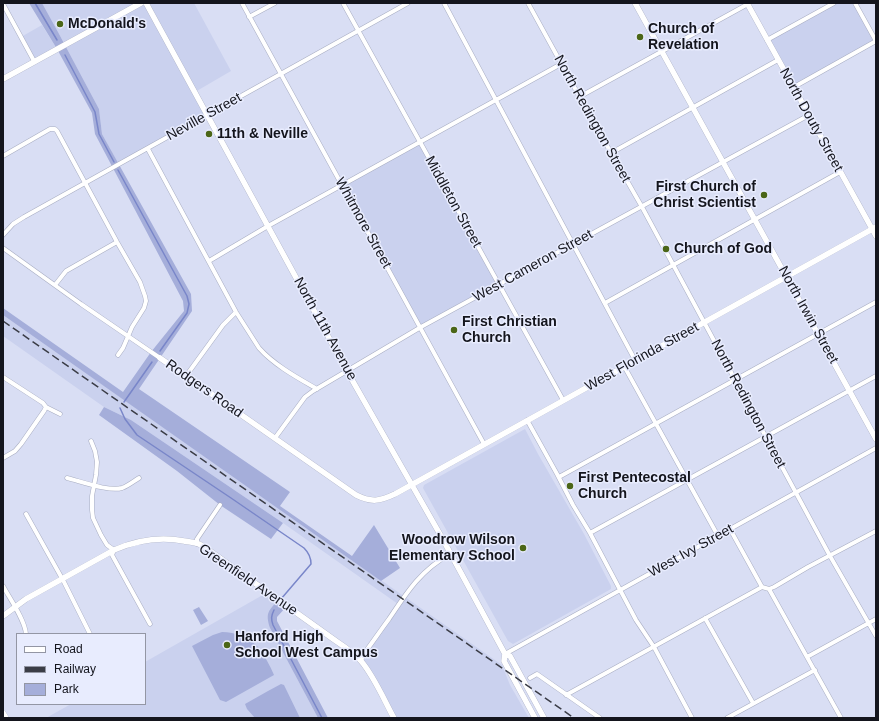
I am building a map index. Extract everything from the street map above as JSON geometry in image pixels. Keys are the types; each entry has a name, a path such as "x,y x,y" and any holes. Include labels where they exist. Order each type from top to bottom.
{"street":[{"path":"3,79 141,3"},
{"name":"North 11th Avenue","path":"146,3 347,371 506,654 510,656 544,718"},
{"name":"Whitmore Street","path":"242,3 484,444"},
{"path":"250,17 275,3"},
{"name":"Middleton Street","path":"343,3 563,400"},
{"name":"Neville Street","path":"3,235 13,224 18,221 408,3"},
{"path":"444,3 635,360"},
{"name":"North Redington Street","path":"528,3 610,153 642,206 830,556 876,636"},
{"name":"North Irwin Street","path":"635,3 876,439"},
{"path":"579,97 748,3"},
{"name":"North Douty Street","path":"748,3 840,172 874,228 876,236"},
{"path":"767,40 834,3"},
{"path":"794,87 876,41 855,3"},
{"path":"3,4 34,61"},
{"path":"610,153 778,60"},
{"path":"209,262 268,226 561,64"},
{"name":"West Cameron Street","path":"275,438 307,395 420,328 809,115"},
{"path":"3,156 50,129 55,129 140,282 144,292 146,301 144,308 132,327 123,348 118,355"},
{"path":"148,149 236,312 259,348 277,364 317,389"},
{"path":"605,303 840,172"},
{"name":"West Florinda Street","path":"411,484 874,228"},
{"path":"55,285 66,270 117,242"},
{"name":"Rodgers Road","path":"3,248 361,498 380,500 395,494 411,484"},
{"path":"558,477 876,302"},
{"path":"186,376 223,325 236,312"},
{"path":"624,366 718,536"},
{"path":"3,376 43,403 46,407 60,414"},
{"path":"590,533 876,376"},
{"path":"3,458 15,451 21,444 46,407"},
{"path":"527,420 573,505 590,533 636,620 654,647 692,718"},
{"path":"91,441 97,462 92,496 92,510 95,523 107,545 114,550 112,555 150,624"},
{"name":"West Ivy Street","path":"506,654 876,448"},
{"path":"67,478 94,486 114,489 121,488 139,478"},
{"path":"197,544 197,539 220,505"},
{"path":"26,514 62,578 90,633"},
{"path":"730,529 762,587"},
{"path":"566,695 762,587 770,589 876,531"},
{"name":"Greenfield Avenue","path":"3,616 15,606 62,578 114,550 132,543 148,539 167,538 197,544 217,556 348,649 361,661 374,680 394,718"},
{"path":"361,661 363,655 413,584 436,562 450,554"},
{"path":"3,586 15,606 24,625 26,633"},
{"path":"770,589 841,718"},
{"path":"705,618 754,703"},
{"path":"807,657 876,619"},
{"name":"North 11th Avenue","path":"506,654 504,661 535,718"},
{"path":"727,718 815,670"},
{"path":"530,678 537,674 600,718"},
{"path":"3,713 6,718"}],"shaded area":[{"path":"42,3 194,3 231,71 195,92 208,115 119,165 102,134 99,109"},
{"path":"834,3 855,3 876,41 794,87 767,40"},
{"path":"42,25 57,49 34,61 21,37"},
{"path":"420,142 499,285 421,327 342,185"},
{"path":"3,315 502,665 510,685 529,718 394,718 361,661 398,604 283,523 131,420 104,407 3,336"},
{"name":"Woodrow Wilson Elementary School","path":"525,429 584,534 611,586 611,589 513,644 508,641 423,488 424,485"},
{"name":"Hanford High School West Campus","path":"268,592 278,600 270,628 318,718 46,718 69,705 146,705 146,661"}],"green space":[{"path":"29,3 42,3 99,109 102,134 191,294 192,311 139,389 290,492 280,506 352,556 374,525 400,568 381,581 3,315 3,308 123,392 151,352 184,311 183,301 95,134 92,113 57,49"},
{"path":"104,407 131,420 283,523 271,539 220,505 177,471 99,415"},
{"path":"278,600 287,606 277,617 277,621 328,718 318,718 270,628 268,615"},
{"path":"199,607 208,621 201,625 193,610"},
{"path":"222,632 242,636 255,644 263,654 274,675 226,702 220,700 192,646"},
{"path":"281,684 284,685 300,718 255,718 247,709 245,704"}],"waterway":[{"path":"35,3 57,40"},
{"path":"65,55 95,112 99,134 114,162"},
{"path":"118,170 187,296 189,304 187,313 160,351"},
{"path":"124,402 152,362"},
{"path":"120,408 125,419 137,435 306,550 310,557 311,564 281,599"},
{"path":"274,610 272,614 273,625 322,718"}],"railway":[{"path":"3,321 574,718"}],"place":[{"name":"McDonald's","path":"60,24"},
{"name":"Church of Revelation","path":"640,37"},
{"name":"11th & Neville","path":"209,134"},
{"name":"First Church of Christ Scientist","path":"764,195"},
{"name":"Church of God","path":"666,249"},
{"name":"First Christian Church","path":"454,330"},
{"name":"First Pentecostal Church","path":"570,486"},
{"name":"Woodrow Wilson Elementary School","path":"523,548"},
{"name":"Hanford High School West Campus","path":"227,645"}]}
